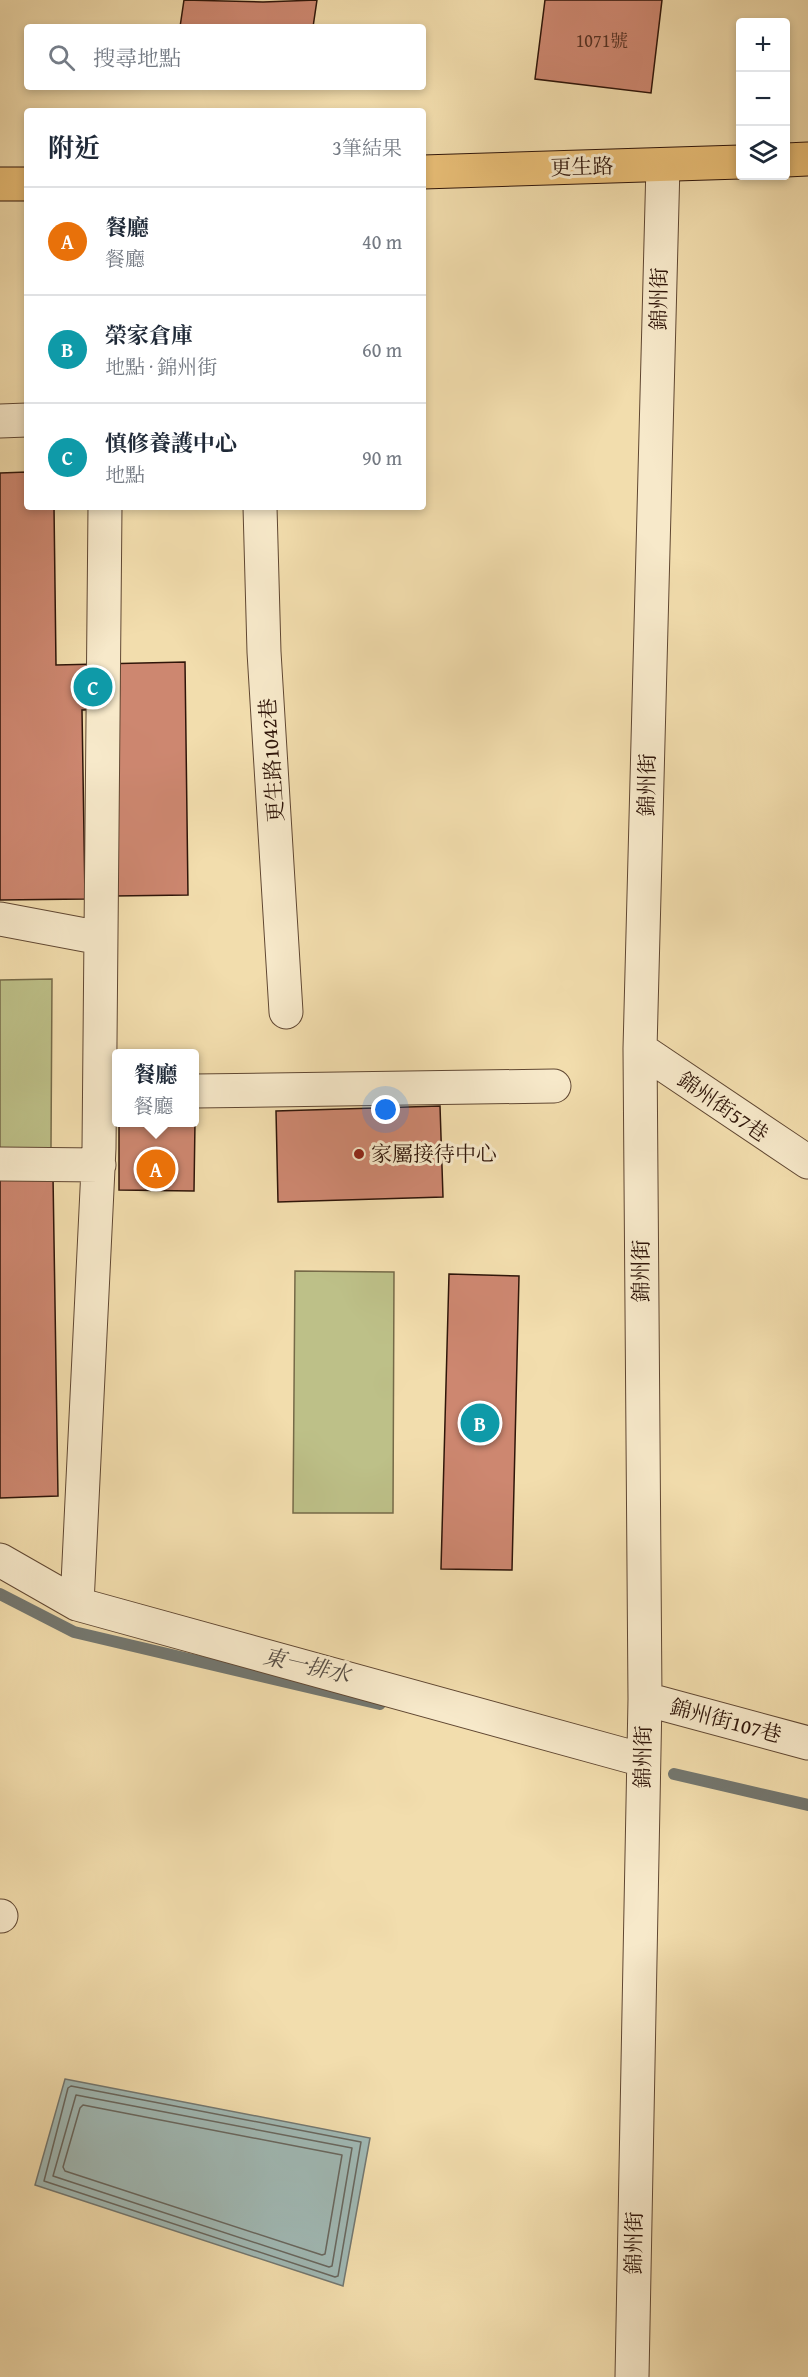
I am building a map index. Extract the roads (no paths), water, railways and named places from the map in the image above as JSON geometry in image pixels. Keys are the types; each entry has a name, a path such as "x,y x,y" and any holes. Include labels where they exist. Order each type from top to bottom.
{"main road":[{"path":"790,160 808,159"},
{"name":"更生路","path":"426,172 736,162"},
{"path":"0,184 24,184"}],"street":[{"name":"錦州街","path":"632,2377 645,1699 640,1049 663,165"},
{"path":"0,421 24,420"},
{"path":"77,1604 108,1092 101,938 105,510"},
{"name":"更生路1042巷","path":"260,510 264,652 272,742 286,1012"},
{"path":"0,919 101,938"},
{"name":"錦州街57巷","path":"640,1049 808,1162"},
{"path":"199,1091 554,1086"},
{"path":"0,1164 106,1154"},
{"path":"0,1560 77,1604 643,1760"},
{"name":"錦州街107巷","path":"645,1699 808,1743"}],"water":[{"path":"65,2079 370,2138 343,2286 35,2185"}],"waterway":[{"name":"東一排水","path":"0,1594 74,1632 380,1704"},
{"name":"東一排水","path":"674,1774 808,1805"}],"place":[{"name":"慎修養護中心","path":"93,687"},
{"name":"家屬接待中心","path":"359,1154"},
{"name":"餐廳","path":"156,1169"},
{"name":"榮家倉庫","path":"480,1423"}]}
